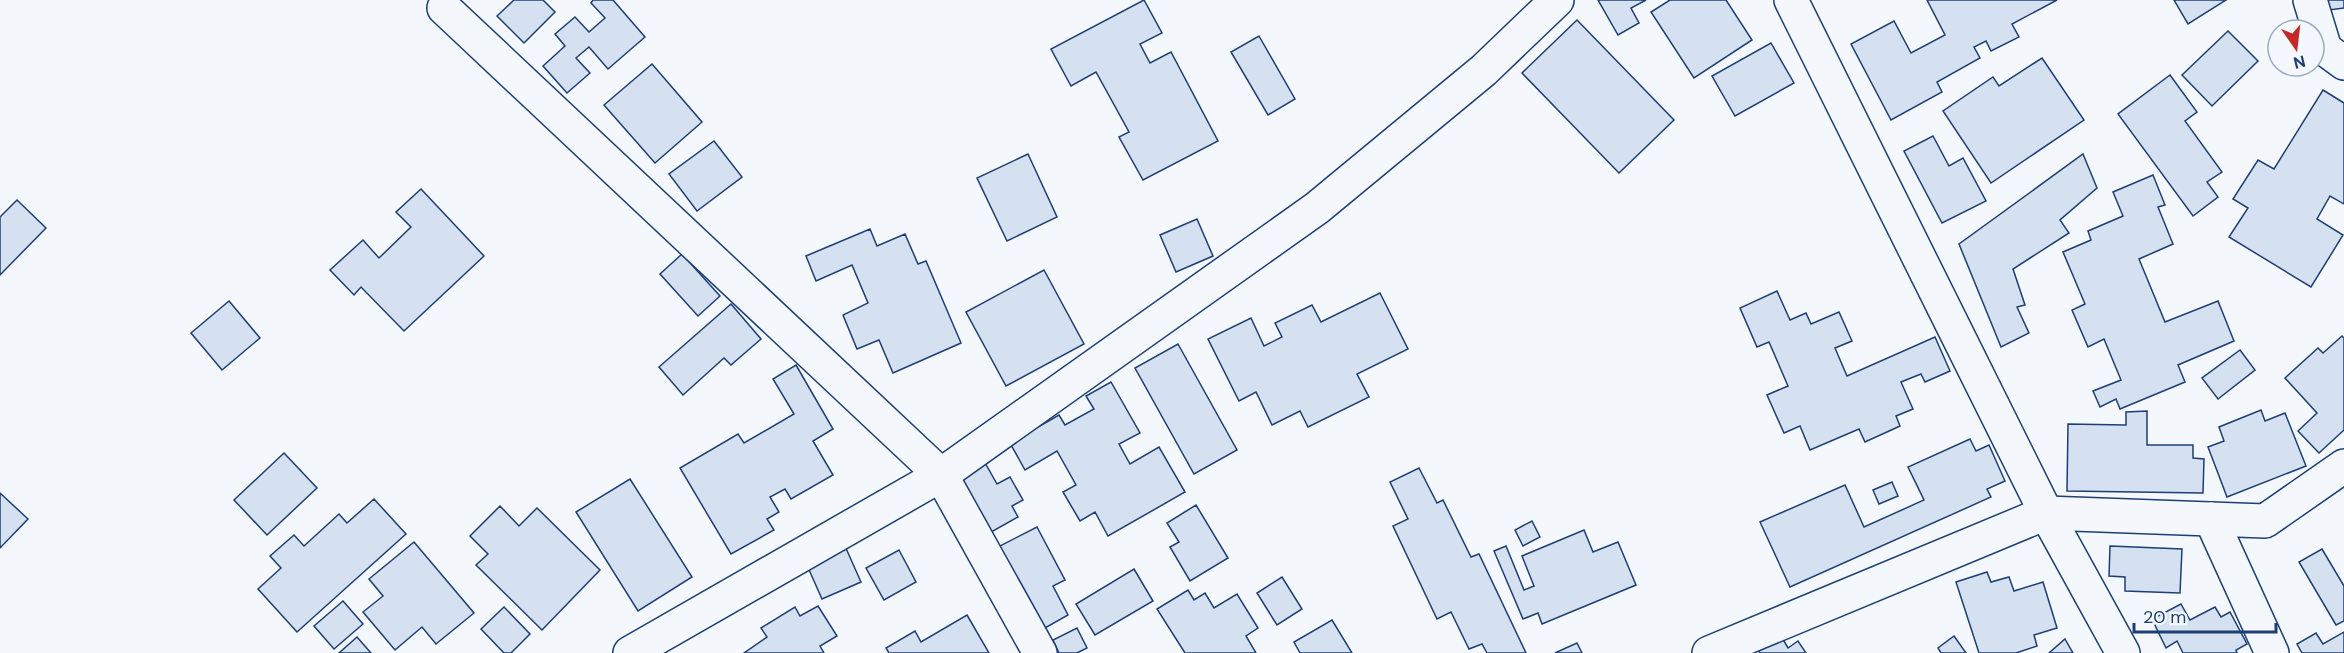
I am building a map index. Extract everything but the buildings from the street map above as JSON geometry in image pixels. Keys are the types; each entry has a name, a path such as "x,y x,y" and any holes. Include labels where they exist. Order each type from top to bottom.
{"street":[{"path":"630,653 941,475 1317,208 1484,70 1557,0"},
{"path":"1791,0 2046,513 2123,653"},
{"path":"2310,0 2325,49 2344,63"},
{"path":"444,8 941,475 1040,653"},
{"path":"1709,653 2046,513 2265,521 2344,466"},
{"path":"2211,519 2272,653"}]}
